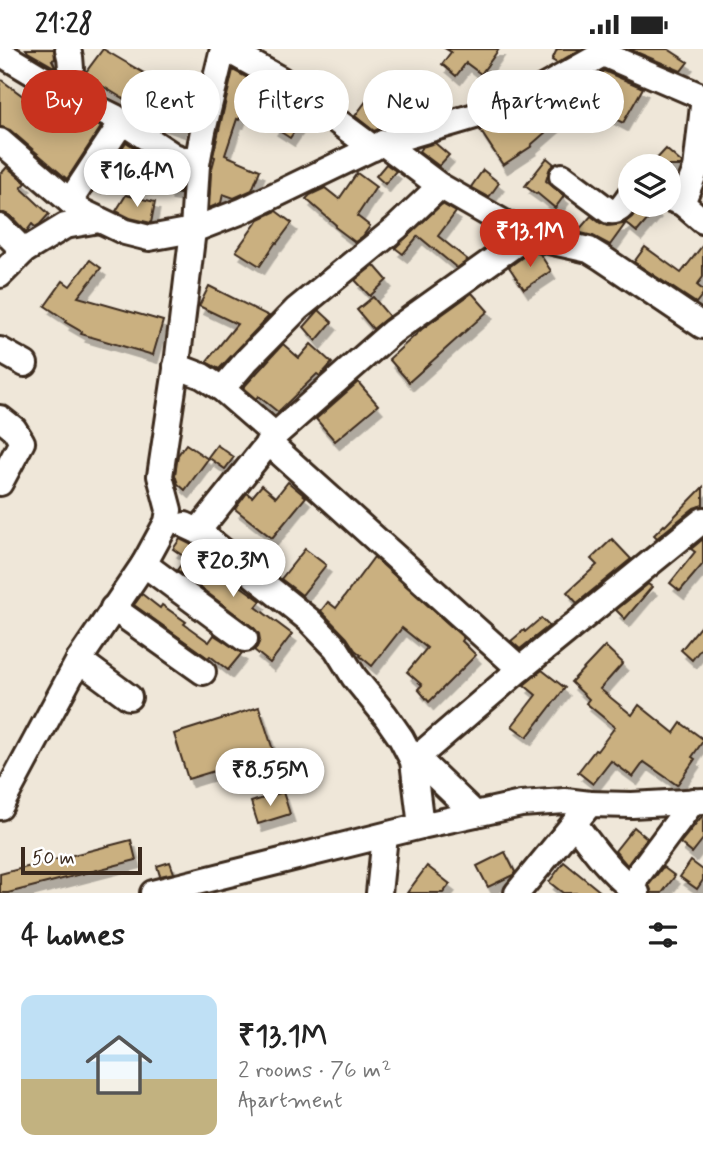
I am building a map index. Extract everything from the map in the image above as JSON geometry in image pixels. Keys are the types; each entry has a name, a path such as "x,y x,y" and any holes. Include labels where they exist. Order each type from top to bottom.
{"street":[{"path":"68,49 72,70"},
{"path":"0,807 79,660 145,564 167,522 169,510 160,476 193,230 197,164 225,49 280,79 440,186 528,235 589,250 703,326"},
{"path":"0,141 81,211 125,232 149,238 193,230 242,211 378,146 492,111 528,96 598,51 703,97"},
{"path":"0,53 28,70"},
{"path":"681,191 696,169 703,106"},
{"path":"70,201 121,124"},
{"path":"139,133 174,156 197,164"},
{"path":"562,176 609,211 618,211"},
{"path":"222,389 297,309 396,228 440,186"},
{"path":"681,204 703,221"},
{"path":"0,275 24,251 65,226 99,219"},
{"path":"0,227 24,251"},
{"path":"198,531 272,439 392,332 528,235"},
{"path":"0,350 25,364"},
{"path":"176,366 202,376 222,389 272,439 520,669"},
{"path":"0,418 14,429 22,442 0,483"},
{"path":"414,759 703,520"},
{"path":"167,522 185,525 198,531 321,630 385,715 414,759 475,814"},
{"path":"145,564 245,639"},
{"path":"113,608 203,672"},
{"path":"79,660 129,697"},
{"path":"414,759 421,826"},
{"path":"153,893 229,885 421,826 521,804 565,801 632,805 698,801"},
{"path":"575,824 604,863 633,890 698,801"},
{"path":"517,893 590,804"},
{"path":"379,893 385,836"}],"building":[{"path":"26,49 54,49 55,59 52,60 56,68 28,52"},
{"path":"103,49 139,70 121,70 121,97 107,89 107,70 87,70"},
{"path":"446,49 499,49 484,70 476,70 466,63 456,76 453,70 442,64 451,52"},
{"path":"557,49 581,49 557,63 552,60"},
{"path":"629,49 668,49 688,62 681,71"},
{"path":"233,70 234,128 225,155 260,170 252,190 234,198 223,194 221,203 209,208 213,156"},
{"path":"0,79 21,95 21,133 97,133 67,179 10,130 0,127"},
{"path":"624,80 643,88 624,121"},
{"path":"363,105 363,122 355,116"},
{"path":"482,133 545,133 532,146 503,165"},
{"path":"126,142 144,154 126,180 109,168"},
{"path":"435,143 449,155 439,166 419,151 422,147"},
{"path":"547,158 554,164 546,181 564,196 555,208 525,186"},
{"path":"386,164 396,171 385,184 376,176"},
{"path":"7,167 26,183 21,188 49,214 35,227 32,224 26,232 11,216 0,213 0,175"},
{"path":"483,170 499,183 489,197 471,187"},
{"path":"171,171 181,174 180,194 168,192"},
{"path":"357,173 376,187 357,216 370,226 355,242 306,199 325,188 339,199"},
{"path":"126,195 155,202 151,223 116,211"},
{"path":"442,204 456,212 438,236 468,260 457,268 418,236 403,254 395,248"},
{"path":"276,211 292,223 260,266 236,251 259,219"},
{"path":"591,216 607,226 623,224 632,217 650,217 637,232 626,223 610,245 593,236 577,232"},
{"path":"703,245 703,277 697,285 703,290 703,294 696,303 634,262 645,247 681,273"},
{"path":"531,251 540,254 551,271 524,289 509,267"},
{"path":"90,260 101,268 78,297 163,321 153,355 81,334 82,332 45,306 63,281 70,286"},
{"path":"374,265 387,280 370,296 355,280"},
{"path":"209,286 269,316 219,369 206,362 237,324 199,306"},
{"path":"472,293 488,311 409,382 389,359 422,329"},
{"path":"373,297 389,316 373,329 357,310"},
{"path":"319,310 332,322 316,341 304,327"},
{"path":"283,344 299,358 311,344 332,363 278,412 243,388"},
{"path":"358,382 378,405 335,441 316,419"},
{"path":"186,444 208,459 185,490 178,484 175,475 178,455"},
{"path":"217,445 234,457 225,469 208,457"},
{"path":"288,482 306,497 272,538 235,509 247,493 252,497 262,485 276,497"},
{"path":"703,487 703,505 694,508 657,538 654,535"},
{"path":"180,539 190,544 261,601 256,607 292,634 270,663 254,650 260,640 254,628 177,570 186,558 173,549"},
{"path":"612,539 631,559 577,603 567,592 597,565 591,559"},
{"path":"703,539 703,564 680,591 670,583 695,552 691,549"},
{"path":"305,549 326,565 302,595 281,579"},
{"path":"374,557 464,638 462,641 476,655 429,702 418,689 422,685 407,672 427,648 402,628 372,666 321,611 328,602 336,608"},
{"path":"648,584 652,587 625,619 616,610"},
{"path":"142,594 160,608 162,605 186,622 184,624 209,642 214,635 242,653 228,670 134,605"},
{"path":"541,618 549,626 520,649 511,641 524,630 525,632"},
{"path":"703,623 703,646 692,660 681,650"},
{"path":"605,646 623,663 600,689 632,715 639,705 674,733 681,723 703,739 692,757 695,759 677,785 644,762 633,777 611,761 593,784 578,772 615,727 586,703 589,699 571,682"},
{"path":"542,670 565,688 527,737 512,726 536,695 524,685"},
{"path":"259,707 274,753 188,779 174,734"},
{"path":"283,792 290,814 258,824 251,802"},
{"path":"702,816 703,839 692,853 680,843"},
{"path":"634,827 647,838 627,865 615,851"},
{"path":"131,840 136,860 0,893 0,874"},
{"path":"505,852 515,872 488,887 477,866"},
{"path":"691,861 703,870 703,880 697,889 680,877"},
{"path":"170,862 174,873 160,876 157,866"},
{"path":"564,862 602,893 563,893 549,882"},
{"path":"427,866 450,884 443,893 407,893"},
{"path":"663,867 675,876 662,893 652,893 649,885"}]}
